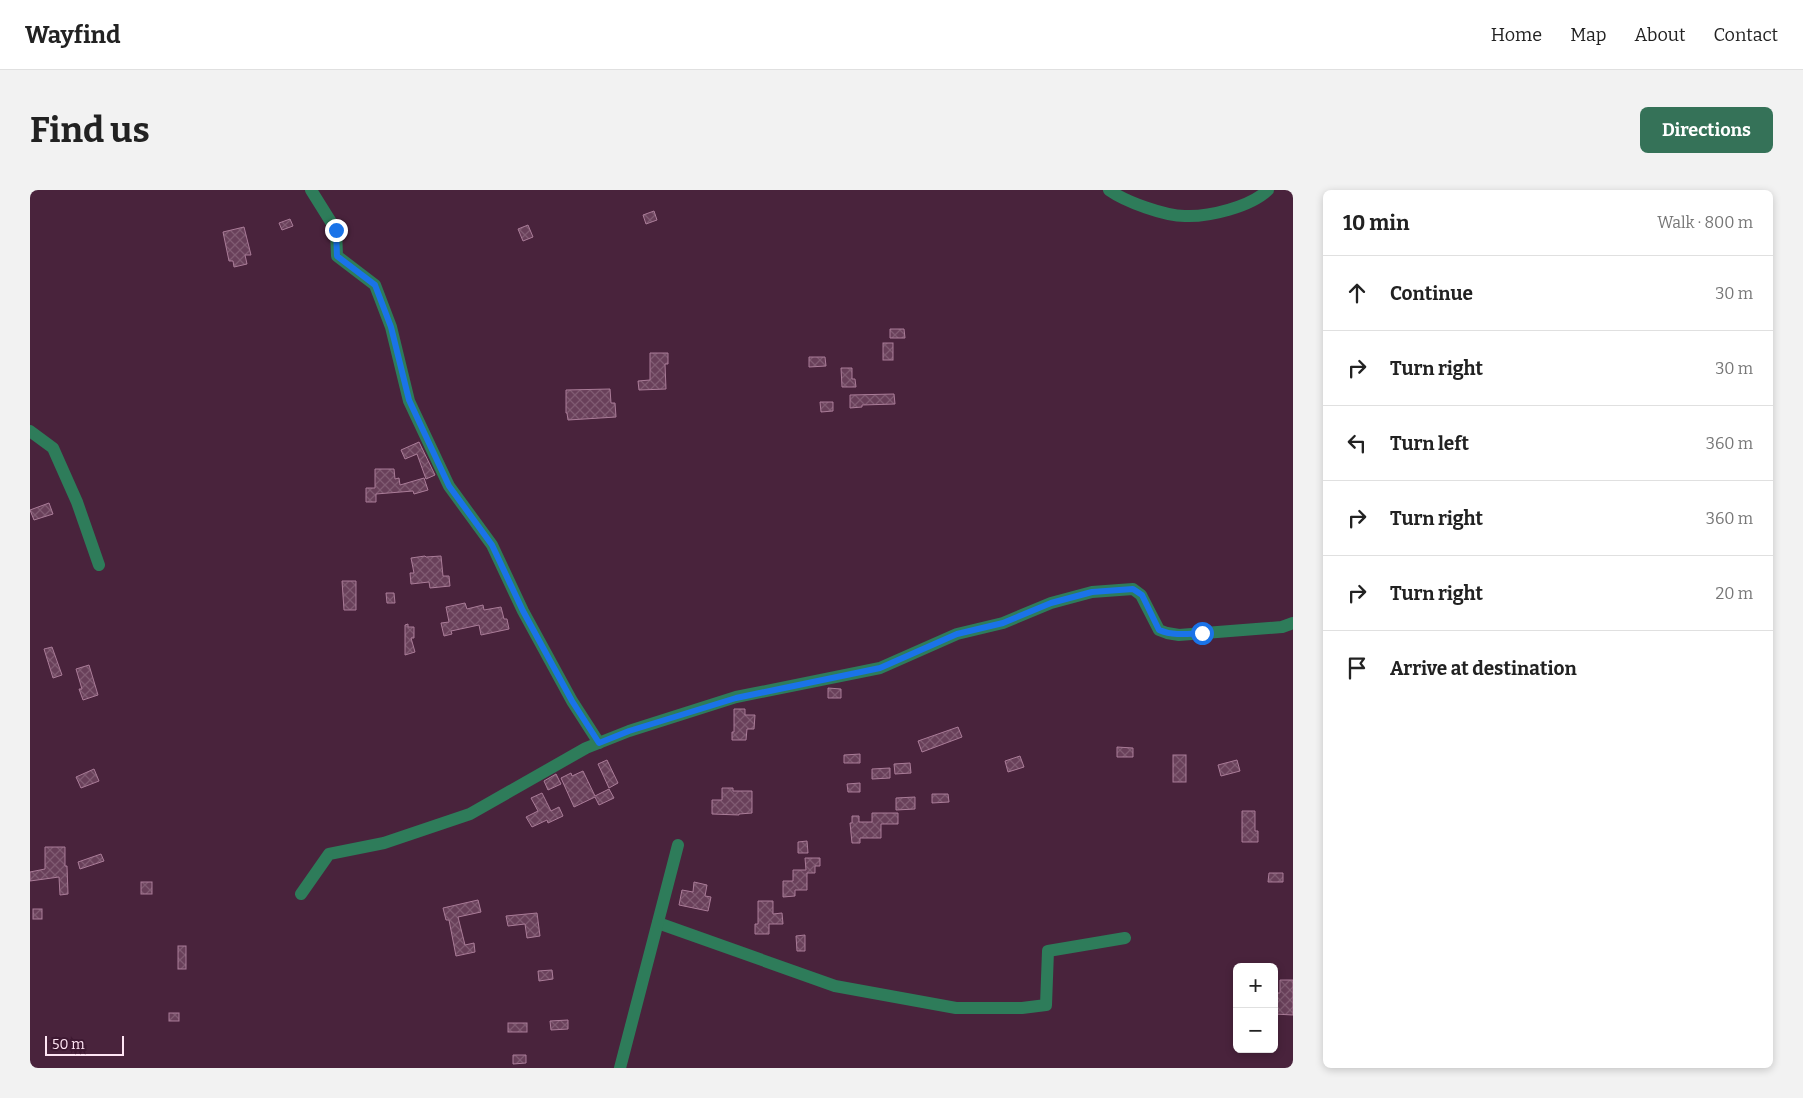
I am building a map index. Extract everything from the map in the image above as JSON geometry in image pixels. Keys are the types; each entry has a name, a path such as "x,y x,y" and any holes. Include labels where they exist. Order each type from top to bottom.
{"street":[{"path":"311,190 336,230 337,256 375,285 391,327 409,400 449,486 492,545 523,611 572,701 599,743"},
{"path":"1109,190 1142,207 1184,217 1214,213 1243,205 1268,190"},
{"path":"30,431 53,448 77,502 99,565"},
{"path":"302,894 329,854 384,843 470,814 578,752 629,731 736,698 880,668 957,634 1003,623 1051,603 1092,592 1133,589 1142,595 1159,630 1179,635 1282,627 1293,623"},
{"path":"620,1068 678,845"},
{"path":"658,923 836,986 956,1008 1022,1008 1046,1005 1048,951 1125,938"}],"building":[{"path":"654,211 657,220 646,224 643,215"},
{"path":"290,219 293,226 282,230 279,223"},
{"path":"528,225 533,237 523,241 518,229"},
{"path":"244,227 251,255 245,255 247,264 234,267 233,261 229,261 223,232"},
{"path":"890,329 904,329 905,338 890,338"},
{"path":"883,343 893,343 893,360 883,360"},
{"path":"650,353 668,353 668,364 665,364 666,389 639,390 638,381 650,380"},
{"path":"809,357 825,357 826,366 809,367"},
{"path":"841,368 852,368 852,379 855,379 856,387 842,387"},
{"path":"610,389 611,403 615,403 616,417 568,420 566,413 566,390"},
{"path":"894,394 895,404 862,405 862,407 850,408 850,395"},
{"path":"820,402 833,402 833,411 821,412"},
{"path":"419,442 435,475 426,479 417,454 405,459 401,450"},
{"path":"375,469 394,469 395,479 399,478 400,485 424,478 428,490 414,494 413,491 376,494 376,502 366,502 366,488 375,488"},
{"path":"49,503 53,514 34,520 30,510"},
{"path":"441,556 443,576 449,576 450,586 430,588 429,582 411,584 410,573 414,573 411,558"},
{"path":"342,581 356,581 356,610 344,610"},
{"path":"386,593 394,593 395,603 387,603"},
{"path":"465,603 467,609 483,605 484,610 501,607 504,619 507,619 509,629 481,635 479,625 451,631 452,634 444,636 441,623 449,622 446,607"},
{"path":"408,624 408,627 414,627 414,638 411,638 415,652 405,655 405,625"},
{"path":"52,647 62,675 53,678 44,649"},
{"path":"89,665 98,695 83,700 76,669"},
{"path":"828,688 841,689 841,698 828,698"},
{"path":"734,709 745,709 745,715 755,715 754,729 747,729 746,740 732,740"},
{"path":"958,727 962,737 922,752 918,741"},
{"path":"1117,747 1133,748 1133,757 1117,757"},
{"path":"860,754 860,763 844,763 844,755"},
{"path":"1173,755 1186,755 1186,782 1173,782"},
{"path":"1020,756 1024,767 1008,772 1005,761"},
{"path":"607,760 618,783 609,788 598,764"},
{"path":"1237,760 1240,771 1221,776 1218,765"},
{"path":"910,763 911,773 895,774 894,764"},
{"path":"890,768 890,778 872,779 872,769"},
{"path":"94,769 99,781 81,788 76,777"},
{"path":"583,771 595,796 609,789 614,798 599,805 595,797 574,807 561,778 571,773 572,776"},
{"path":"556,774 561,784 548,790 544,781"},
{"path":"860,783 860,792 848,792 847,784"},
{"path":"722,788 733,788 733,791 752,791 752,813 739,815 712,814 712,800 722,800"},
{"path":"542,793 551,811 559,807 563,816 548,823 547,820 532,827 526,817 538,811 531,798"},
{"path":"932,794 948,794 949,802 932,803"},
{"path":"915,797 915,809 896,810 896,798"},
{"path":"1242,811 1255,811 1255,831 1258,831 1258,842 1242,842"},
{"path":"872,813 898,813 898,824 881,824 881,838 860,838 860,843 852,843 850,823 852,823 852,816 859,816 859,822 872,822"},
{"path":"807,841 808,853 798,853 798,842"},
{"path":"45,847 65,847 68,894 60,895 59,877 30,881 30,872 45,869"},
{"path":"101,854 104,861 80,869 78,862"},
{"path":"805,858 820,858 820,866 815,866 815,873 807,873 807,890 795,890 795,896 783,897 783,881 793,881 793,870 806,870"},
{"path":"1269,873 1283,873 1283,882 1268,882"},
{"path":"141,882 152,882 152,894 141,894"},
{"path":"694,882 707,885 705,896 711,897 708,911 679,905 682,890 693,892"},
{"path":"478,900 481,912 458,917 465,945 474,943 475,952 456,956 449,920 446,920 443,908"},
{"path":"758,901 773,901 773,914 782,913 783,924 769,924 769,934 755,934 755,924 758,924"},
{"path":"33,909 42,909 42,919 33,919"},
{"path":"537,913 540,936 527,938 525,924 508,926 506,916"},
{"path":"805,935 805,951 797,951 796,936"},
{"path":"178,946 186,946 186,969 178,969"},
{"path":"552,970 553,979 539,981 538,971"},
{"path":"1280,980 1293,980 1293,1015 1278,1014 1278,993 1280,993"},
{"path":"169,1013 179,1013 179,1021 169,1021"},
{"path":"568,1020 568,1029 551,1030 550,1021"},
{"path":"508,1023 527,1023 527,1032 508,1032"},
{"path":"513,1055 526,1055 526,1063 513,1064"}],"route":[{"path":"336,230 337,256 375,285 391,327 409,400 449,486 492,545 523,611 572,701 599,743 629,731 736,698 880,668 957,634 1003,623 1051,603 1092,592 1133,589 1142,595 1159,630 1179,635 1202,633"}]}
